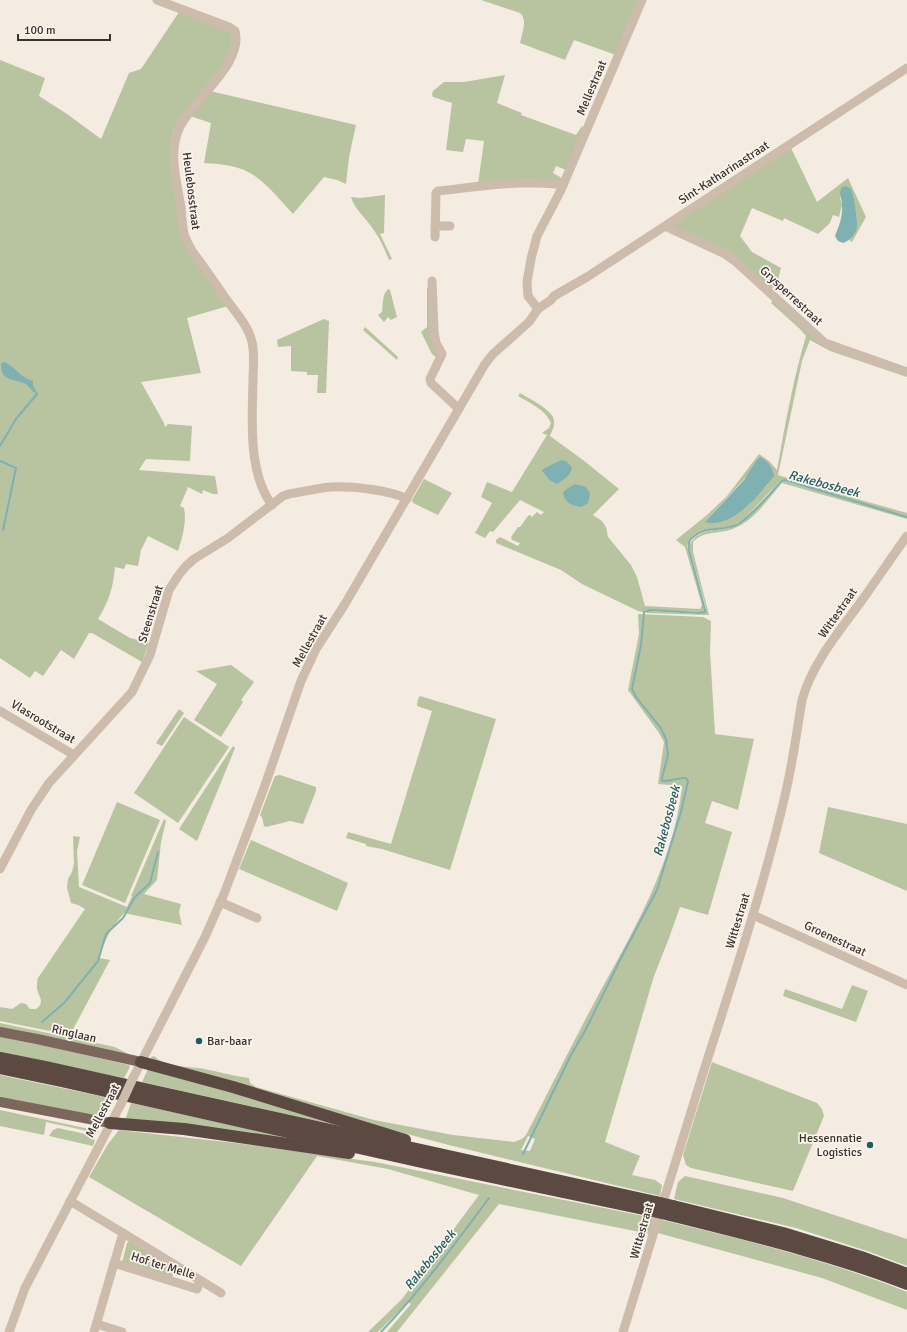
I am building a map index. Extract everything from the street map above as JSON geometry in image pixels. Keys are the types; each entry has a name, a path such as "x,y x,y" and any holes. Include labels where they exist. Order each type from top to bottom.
{"highway":[{"path":"0,1058 45,1067 428,1158"},
{"path":"141,1062 233,1087 396,1137 428,1158"},
{"path":"0,1068 672,1211 784,1233 861,1257 907,1274"},
{"path":"110,1123 184,1129 288,1145 320,1148 404,1162 428,1158"},
{"path":"672,1211 843,1262 907,1284"}],"main road":[{"name":"Ringlaan","path":"0,1032 37,1038 141,1062"},
{"path":"0,1102 110,1123"}],"street":[{"name":"Heulebosstraat","path":"157,0 229,27 235,31 235,49 226,67 209,90 189,112 179,128 174,148 176,177 186,240 192,251 238,315 247,329 252,341 254,454 260,484 266,497 272,505"},
{"name":"Mellestraat","path":"9,1332 25,1288 121,1104 205,937 264,788 301,681 316,649 407,499 485,364 493,354 517,332 536,307 528,296 527,282 537,236 564,185 642,0"},
{"name":"Sint-Katharinastraat","path":"536,307 548,297 554,296 667,225 907,68"},
{"path":"435,238 436,193 438,191 488,185 536,182 564,185"},
{"name":"Grysperrestraat","path":"667,225 669,228 730,257 825,343 907,372"},
{"path":"435,226 450,226"},
{"path":"432,281 434,332 436,343 442,354 430,379 431,383 459,409"},
{"name":"Steenstraat","path":"0,869 30,810 49,783 113,715 132,692 150,655 169,590 186,566 289,494 331,487 390,493 401,495 407,499"},
{"name":"Wittestraat","path":"624,1332 753,915 787,789 802,700 806,686 845,623 907,536"},
{"name":"Vlasrootstraat","path":"0,711 74,755"},
{"path":"220,902 257,918"},
{"name":"Groenestraat","path":"753,915 907,985"},
{"name":"Hof ter Melle","path":"70,1201 221,1293"},
{"name":"Hof ter Melle","path":"122,1332 95,1328 123,1233"},
{"name":"Hof ter Melle","path":"114,1264 197,1289 200,1281"}],"green space":[{"path":"481,0 639,0 616,55 574,40 565,60 520,43 524,19 520,13"},
{"path":"179,12 230,32 233,39 230,53 225,62 210,83 180,119 174,129 171,141 182,237 228,306 187,318 201,373 141,382 165,427 168,424 192,426 190,461 146,459 139,470 215,476 218,494 213,494 203,490 202,494 188,487 180,506 184,508 185,519 184,530 178,551 148,536 141,550 138,566 126,564 124,569 115,567 110,594 98,619 130,638 149,643 142,662 92,633 89,633 74,659 61,650 43,676 35,671 30,678 0,658 0,60 45,78 39,96 101,139 129,73 141,69"},
{"path":"505,75 497,103 522,113 521,115 576,135 582,126 584,130 566,170 556,166 553,173 562,180 478,184 484,141 466,139 463,152 446,150 452,103 433,97 433,91 444,82 464,82"},
{"path":"210,91 356,125 349,157 346,184 324,177 293,214 267,186 245,170 222,164 204,163 211,123 190,116"},
{"path":"791,148 817,202 848,178 866,217 852,242 849,240 857,224 853,194 840,197 842,205 839,217 833,215 830,223 818,234 784,218 783,221 752,208 740,236 752,252 781,268 777,284 771,289 730,253 674,228 674,225"},
{"path":"385,195 384,233 380,234 392,259 389,260 378,236 358,210 351,197 360,198"},
{"path":"429,286 439,351 437,358 432,354 421,332 427,327 427,288"},
{"path":"388,289 390,290 397,317 391,320 388,317 384,322 378,315 382,312 384,297"},
{"path":"773,300 821,342 907,374 907,377 830,351 810,340 802,361 778,475 907,513 907,516 866,505 907,517 907,519 782,483 761,508 744,523 726,531 703,535 693,542 693,552 709,615 647,613 647,611 699,614 705,612 706,608 689,546 699,534 726,528 740,523 784,481 843,498 782,480 746,516 734,525 701,531 695,534 687,546 704,607 704,611 702,612 647,610 642,612 638,611 582,584 561,570 496,543 496,540 500,537 518,546 520,543 512,540 511,537 518,527 520,527 528,516 530,515 532,517 537,512 541,515 544,512 520,500 493,532 490,531 485,538 475,533 492,503 481,497 487,482 512,492 547,435 542,433 549,428 551,423 549,418 542,411 518,396 520,393 545,409 553,417 554,425 550,436 619,489 593,515 602,521 606,527 608,537 631,565 637,577 645,606 700,609 702,605 685,547 676,540 707,515 727,496 759,454 769,461 777,470 793,386 806,336 771,303","holes":["548,467 557,484 550,481 541,470","745,478 768,484 746,507 705,522"]},
{"path":"324,319 329,321 326,393 317,393 318,375 307,375 307,372 291,371 291,346 278,347 277,340"},
{"path":"365,327 398,357 397,360 363,330"},
{"path":"424,479 452,493 438,515 413,503 412,500"},
{"path":"638,614 703,617 711,621 710,651 715,734 754,739 738,810 712,801 705,823 732,832 708,915 680,907 654,976 605,1142 640,1156 632,1175 655,1180 662,1185 660,1196 361,1122 153,1062 151,1057 154,1056 165,1063 172,1065 205,1069 249,1078 250,1083 256,1087 374,1120 453,1135 514,1142 522,1139 526,1135 649,898 670,843 677,815 682,786 658,784 664,742 628,690 639,634","holes":["528,1136 535,1139 530,1151 521,1150"]},
{"path":"231,665 254,682 241,700 243,702 221,737 194,720 217,684 196,671"},
{"path":"420,696 496,719 450,870 382,849 366,846 366,844 346,838 348,832 391,844 432,711 417,706"},
{"path":"179,709 184,713 162,746 156,743"},
{"path":"184,717 229,747 178,823 134,793"},
{"path":"233,746 235,748 197,841 179,829"},
{"path":"280,775 316,787 316,791 303,824 290,821 266,827 264,826 260,815 275,776"},
{"path":"117,802 160,820 125,903 82,885"},
{"path":"828,807 907,824 907,891 819,853"},
{"path":"164,819 166,821 161,842 157,880 144,894 181,904 179,912 182,925 124,913 109,934 99,958 110,960 70,1035 0,1021 0,1007 12,1009 21,1003 26,1004 30,1009 36,1009 41,1004 41,999 37,988 38,978 85,909 71,903 67,888 68,879 74,864 73,836 80,837 77,851 79,887 127,907"},
{"path":"251,840 348,883 337,911 239,869"},
{"path":"852,985 868,991 856,1022 783,996 785,989 842,1009"},
{"path":"0,1023 115,1047 130,1055 0,1028"},
{"path":"0,1035 129,1065 130,1067 124,1078 0,1053"},
{"path":"712,1062 817,1103 822,1109 824,1116 793,1191 691,1168 686,1165 683,1155"},
{"path":"148,1069 168,1073 367,1132 142,1082"},
{"path":"0,1075 114,1099 104,1117 0,1098"},
{"path":"131,1103 338,1148 125,1120"},
{"path":"0,1110 99,1131 97,1133 46,1122 44,1135 0,1126"},
{"path":"58,1128 85,1134 95,1140 93,1146 49,1136 53,1130"},
{"path":"119,1130 235,1143 375,1162 654,1218 650,1234 499,1204 397,1332 387,1332 411,1304 408,1302 378,1332 368,1332 402,1299 479,1195 388,1169 317,1156 241,1266 89,1177 108,1144"},
{"path":"685,1176 783,1198 907,1239 907,1266 870,1252 796,1228 674,1199 678,1182"},
{"path":"662,1220 817,1260 907,1292 907,1310 822,1278 658,1233"},
{"path":"130,1241 174,1269 172,1279 122,1263 127,1243"}],"water":[{"path":"846,186 851,189 853,196 857,227 852,236 843,243 838,241 835,236 842,213 840,191 842,187"},
{"path":"5,362 25,378 33,381 36,391 33,392 24,383 12,380 5,376 1,369 1,363"},
{"path":"760,457 770,465 774,476 761,492 735,516 725,521 715,523 705,522 744,480"},
{"path":"561,460 566,461 572,467 569,475 557,484 550,481 541,470"},
{"path":"575,484 586,487 590,494 588,503 581,507 569,503 565,499 563,493"}],"waterway":[{"path":"0,446 16,419 37,394 34,390"},
{"path":"0,461 16,468 3,530"},
{"name":"Rakebosbeek","path":"523,1154 571,1055 586,1029 657,890 681,812 688,781 686,778 662,781 668,755 666,739 660,727 636,697 632,689 641,645 644,612 650,610 699,613 705,612 689,550 691,540 698,533 727,528 738,524 755,510 782,481 785,480 907,517"},
{"path":"42,1022 64,1003 98,961 106,934 123,918 135,897 150,883 158,852"},
{"name":"Rakebosbeek","path":"381,1332 424,1283 489,1198"}],"place":[{"name":"Bar-baar","path":"199,1041"},
{"name":"Hessennatie Logistics","path":"870,1145"}]}
